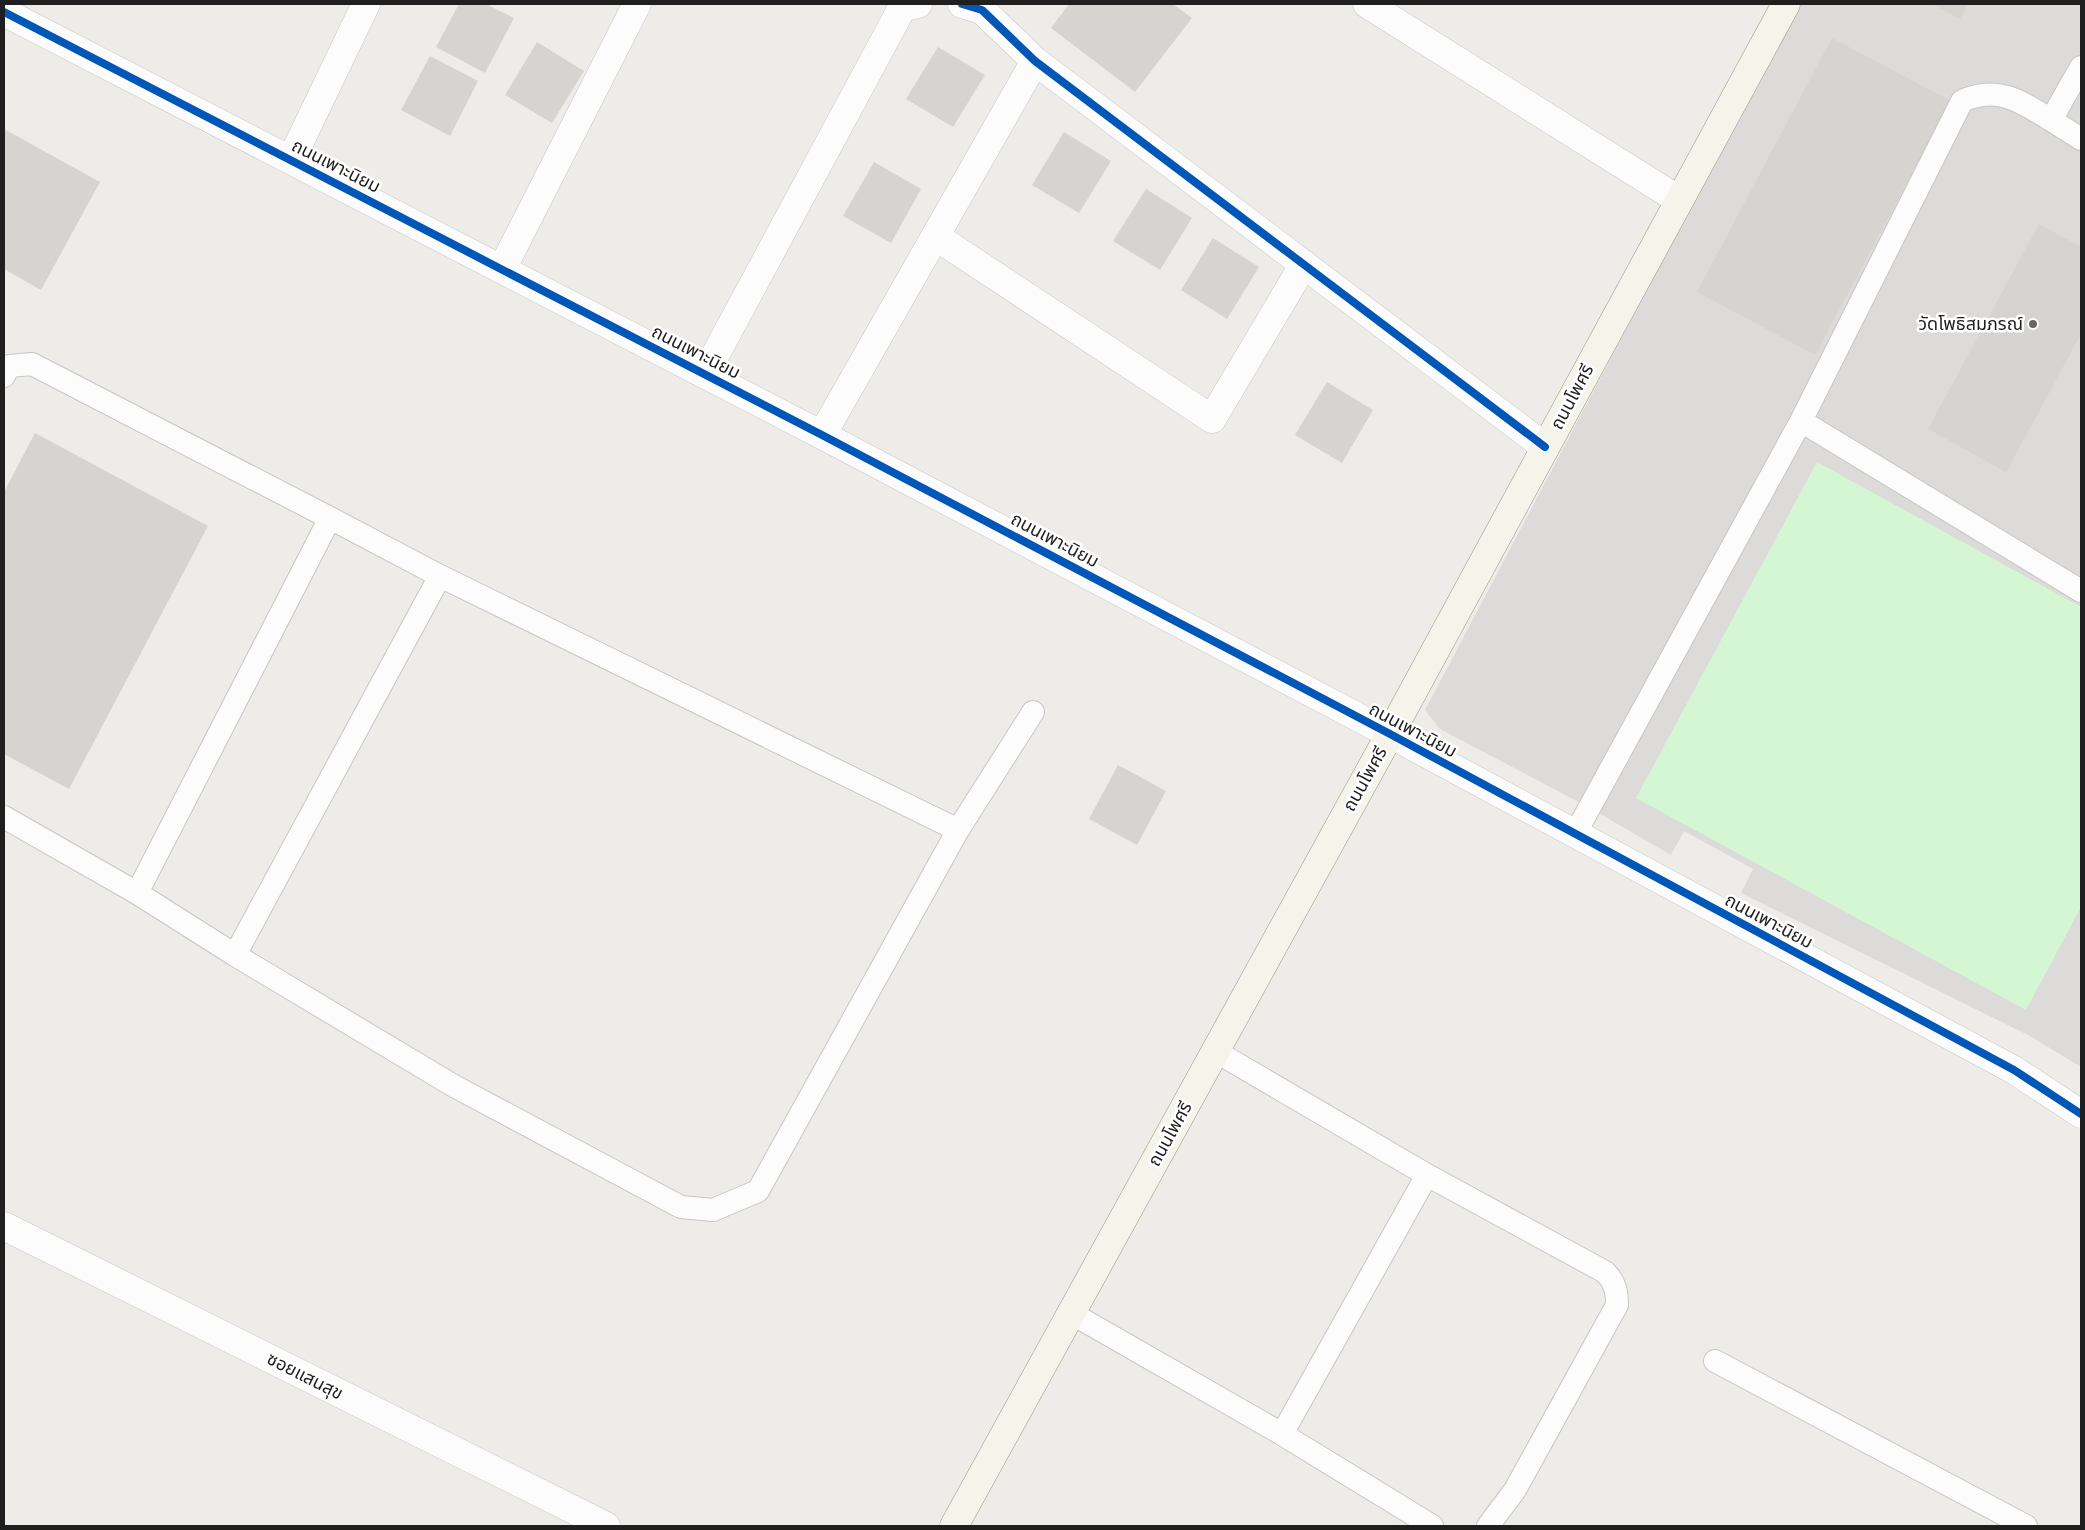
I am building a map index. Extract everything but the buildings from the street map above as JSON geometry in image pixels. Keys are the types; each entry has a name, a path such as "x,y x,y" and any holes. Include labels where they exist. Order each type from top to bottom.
{"main road":[{"name":"ถนนโพศรี","path":"954,1526 1390,734 1786,4"}],"street":[{"path":"291,160 366,4"},
{"path":"502,269 637,4"},
{"path":"705,374 902,8 918,4"},
{"path":"962,4 982,10 1035,61 1545,447"},
{"path":"1367,4 1680,200"},
{"name":"ถนนเพาะนิยม","path":"4,12 705,374 1390,734 2014,1070 2081,1114"},
{"path":"822,435 1035,61"},
{"path":"935,236 1212,419 1304,264"},
{"name":"ซอยแสนสุข","path":"4,1226 606,1526"}],"lane":[{"path":"2051,120 2081,66"},
{"path":"1575,834 1801,421 1962,101 1974,96 1990,94 2005,96 2023,104 2081,139"},
{"path":"4,376 9,366 32,364 440,576 958,830"},
{"path":"1801,421 2081,590"},
{"path":"137,893 330,518"},
{"path":"235,955 440,576"},
{"path":"4,817 137,893 235,955 454,1086 681,1207 712,1210 758,1191 958,830 1033,712"},
{"path":"1215,1051 1427,1175 1605,1272 1612,1279 1616,1288 1617,1305 1515,1490 1488,1526"},
{"path":"1282,1434 1427,1175"},
{"path":"1071,1313 1282,1434 1432,1526"},
{"path":"1715,1361 2026,1526"}],"shaded area":[{"path":"1798,4 2081,4 2081,1067 2030,1036 1741,893 1753,869 1684,831 1671,855 1590,808 1440,729 1425,710"}],"green space":[{"path":"1817,462 2081,607 2081,907 2026,1010 1636,798"}],"cycle path":[{"path":"962,4 982,10 1035,61 1545,447"},
{"path":"4,12 822,435 1390,734 2014,1070 2081,1114"}],"place":[{"name":"วัดโพธิสมภรณ์","path":"2033,324"}]}
